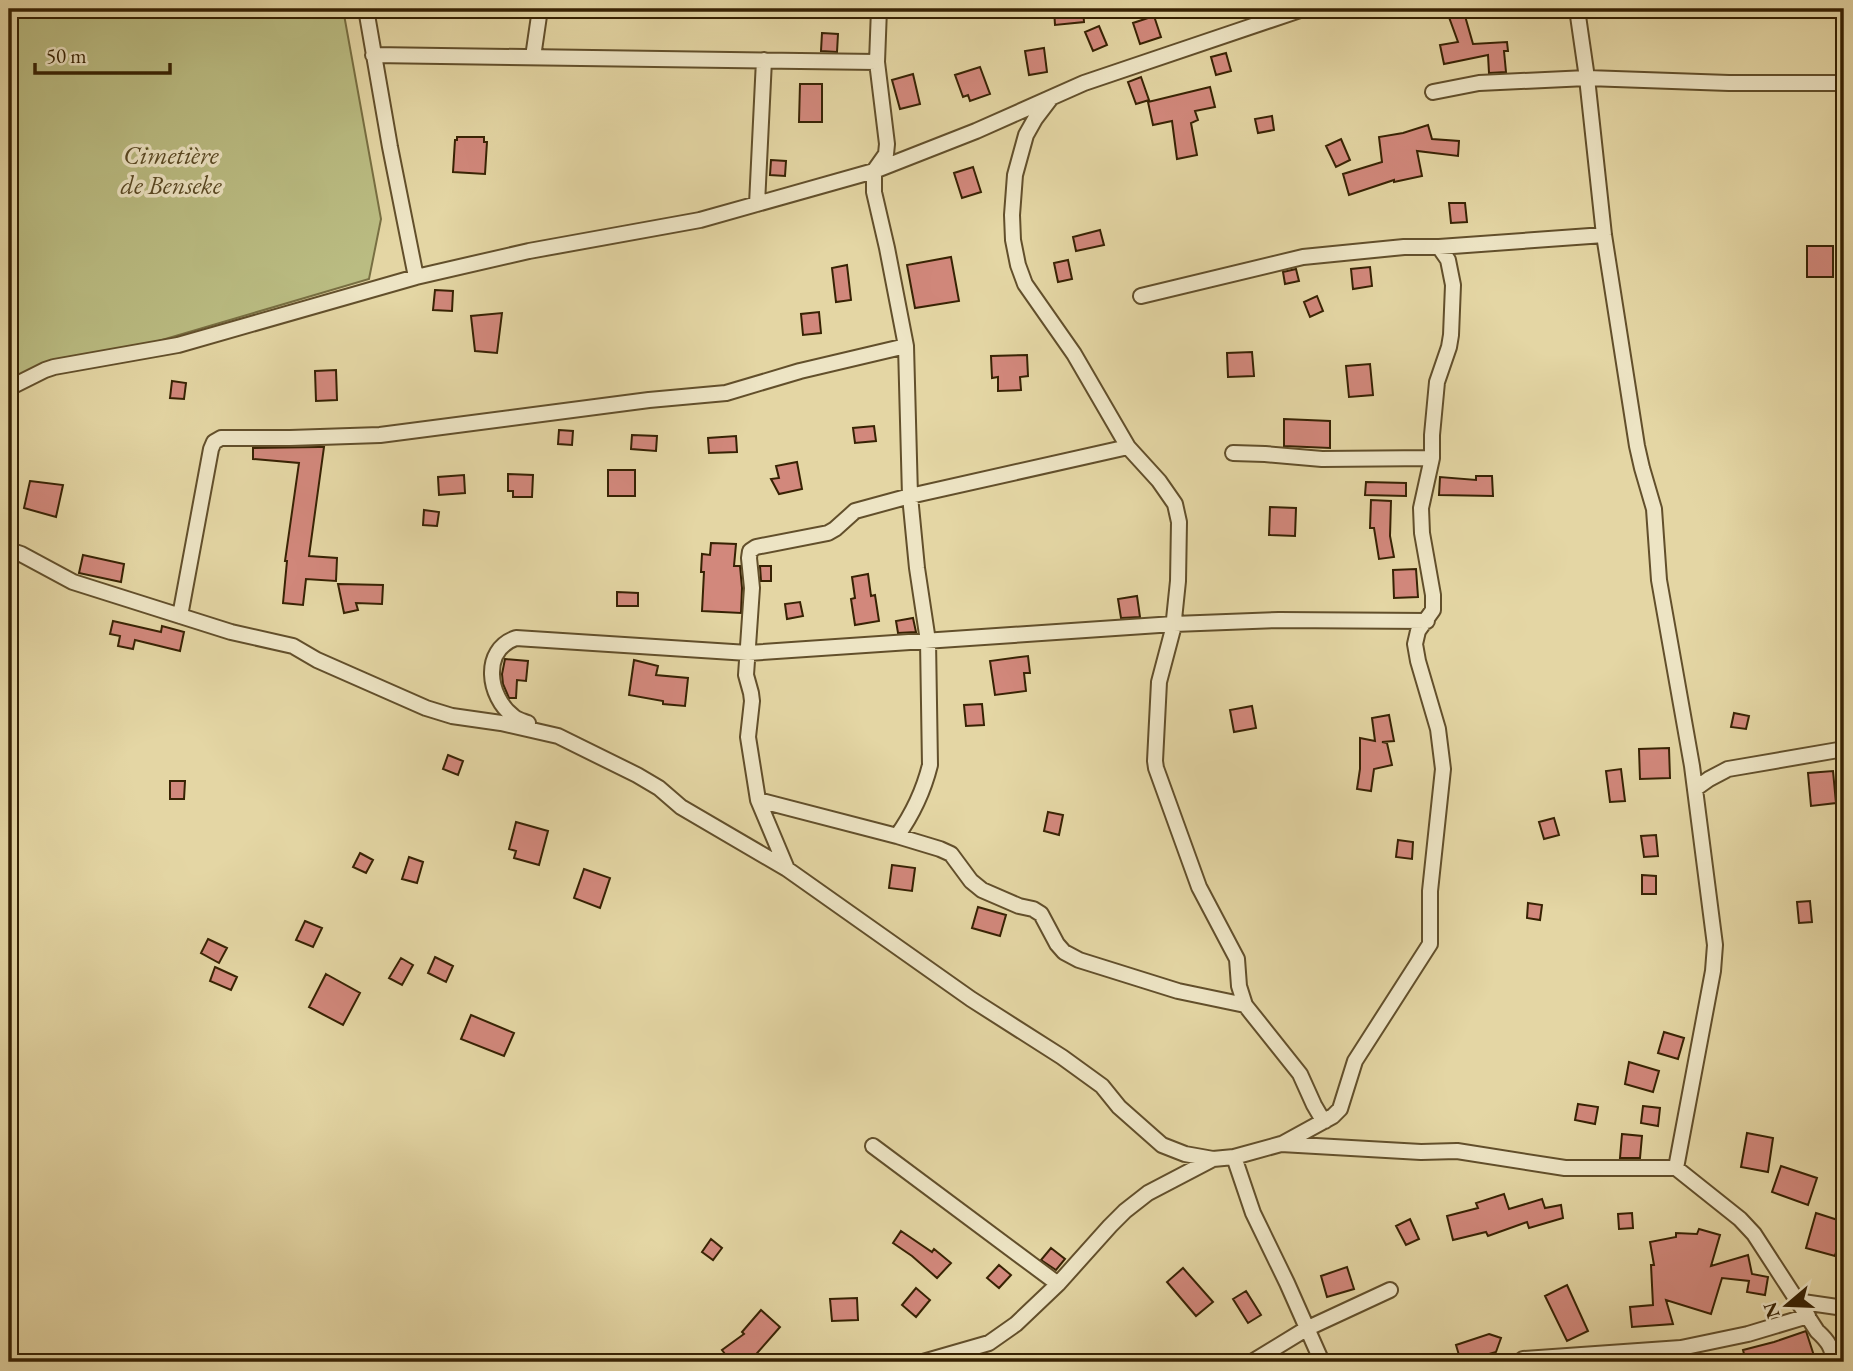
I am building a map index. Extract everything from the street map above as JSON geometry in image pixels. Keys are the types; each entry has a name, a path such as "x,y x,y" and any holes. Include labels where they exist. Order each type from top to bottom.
{"street":[{"path":"366,9 416,277"},
{"path":"533,57 540,9"},
{"path":"879,9 877,62 887,144 886,154 874,172 874,192 906,345 910,496 928,641 930,765 906,824 897,836"},
{"path":"9,388 54,367 178,345 416,277 529,251 700,220 874,172 1084,83 1303,9"},
{"path":"1577,9 1604,235 1637,446 1654,509 1660,580 1695,789 1715,945 1713,971 1676,1168"},
{"path":"373,55 877,62"},
{"path":"757,204 764,60"},
{"path":"1433,92 1479,83 1587,78 1729,83 1844,83"},
{"path":"1052,97 1026,135 1015,175 1013,240 1017,265 1025,284 1080,364 1128,447 1159,481 1175,504 1179,522 1178,581 1174,624 1160,682 1156,768 1199,887 1233,949 1245,1005 1300,1074 1314,1105 1325,1121"},
{"path":"1141,296 1303,257 1404,247 1604,235"},
{"path":"923,1362 989,1343 1016,1324 1137,1201 1213,1160 1281,1144 1325,1121 1340,1109 1355,1061 1430,944 1430,891 1444,769 1438,729 1415,644 1418,631 1433,610 1420,508 1432,458 1437,382 1449,347 1453,285 1448,260 1439,247"},
{"path":"180,616 212,449 214,442 221,438 380,435 649,400 726,393 906,345"},
{"path":"787,869 758,800 748,737 751,693 746,675 752,589 748,558 750,551 756,547 828,533 855,511 1128,447"},
{"path":"1233,453 1322,459 1432,458"},
{"path":"9,550 73,582 230,632 293,646 317,660 426,708 452,716 501,723 558,736"},
{"path":"1213,1160 1185,1154 1162,1145 1119,1107 1102,1086 971,999 787,869 681,807 659,788 637,775 544,729 515,718 500,701 495,689 492,667 499,648 506,641 526,638 748,653 1174,624 1279,620 1427,621"},
{"path":"1695,789 1728,769 1844,749"},
{"path":"758,800 940,849 951,854 971,881 982,890 1041,914 1056,944 1079,960 1178,991 1245,1005"},
{"path":"1281,1144 1420,1152 1457,1151 1565,1168 1676,1168 1754,1234 1817,1331 1828,1341 1833,1349 1834,1362"},
{"path":"873,1146 1058,1284"},
{"path":"1234,1157 1253,1213 1322,1362"},
{"path":"1252,1362 1307,1329 1390,1290"},
{"path":"1797,1301 1844,1306"},
{"path":"1522,1359 1681,1348 1748,1334 1808,1315"}],"green space":[{"name":"Cimetière de Benseke","path":"9,9 343,9 381,219 369,279 9,385"}],"building":[{"path":"1054,9 1083,9 1084,22 1055,25"},
{"path":"1446,9 1463,9 1473,44 1507,42 1508,51 1504,51 1506,72 1489,73 1488,55 1444,64 1440,45 1458,42"},
{"path":"1154,16 1161,37 1140,44 1133,23"},
{"path":"1099,26 1107,45 1093,51 1085,32"},
{"path":"822,33 838,34 837,52 821,51"},
{"path":"1044,48 1047,72 1029,75 1025,51"},
{"path":"1226,53 1231,71 1216,75 1211,57"},
{"path":"980,67 990,94 970,101 968,95 963,97 955,75"},
{"path":"913,74 920,104 900,109 892,80"},
{"path":"1141,77 1149,100 1136,104 1128,82"},
{"path":"800,84 822,84 822,122 799,122"},
{"path":"1210,87 1215,107 1195,111 1198,120 1191,123 1197,155 1177,159 1172,121 1153,125 1148,102"},
{"path":"1272,116 1274,130 1258,133 1255,119"},
{"path":"1428,125 1432,139 1459,141 1458,156 1417,151 1422,176 1394,180 1349,195 1343,174 1382,162 1379,137"},
{"path":"457,137 484,137 484,142 487,142 485,174 453,172"},
{"path":"1341,139 1350,160 1336,167 1326,146"},
{"path":"771,160 786,161 785,176 770,175"},
{"path":"973,167 981,192 962,198 954,173"},
{"path":"1449,203 1465,203 1467,222 1451,223"},
{"path":"1100,230 1104,245 1076,251 1073,237"},
{"path":"1807,246 1833,246 1833,277 1807,277"},
{"path":"951,257 959,301 915,308 907,265"},
{"path":"1068,260 1072,279 1058,282 1054,263"},
{"path":"847,265 851,300 836,302 832,268"},
{"path":"1370,267 1372,286 1353,289 1351,269"},
{"path":"1296,269 1299,281 1285,284 1283,272"},
{"path":"435,290 453,291 452,311 433,310"},
{"path":"1317,296 1323,311 1310,317 1304,302"},
{"path":"819,312 821,333 803,335 801,314"},
{"path":"502,313 497,353 475,351 471,316"},
{"path":"1252,352 1254,376 1228,377 1227,353"},
{"path":"1027,355 1028,376 1020,377 1021,390 998,391 998,377 992,378 991,356"},
{"path":"1370,364 1373,395 1349,397 1346,366"},
{"path":"336,370 337,400 316,401 315,371"},
{"path":"172,381 186,383 184,399 170,398"},
{"path":"1284,419 1330,421 1330,448 1284,446"},
{"path":"874,426 876,441 855,443 853,428"},
{"path":"559,430 573,431 572,445 558,444"},
{"path":"632,435 657,436 656,451 631,449"},
{"path":"736,436 737,452 709,453 708,438"},
{"path":"324,447 309,556 337,558 336,581 306,579 303,605 283,603 285,561 299,463 253,459 253,448"},
{"path":"797,462 802,489 779,494 771,479 779,478 776,466"},
{"path":"608,470 635,470 635,496 608,496"},
{"path":"508,474 533,475 532,497 513,497 513,491 508,491"},
{"path":"464,475 465,493 439,495 438,477"},
{"path":"1476,476 1492,476 1493,496 1439,495 1440,477 1476,480"},
{"path":"30,481 63,485 56,517 24,508"},
{"path":"1366,482 1406,483 1406,496 1365,495"},
{"path":"1371,500 1391,501 1390,536 1394,557 1379,559 1374,528 1370,528"},
{"path":"1270,507 1296,508 1295,536 1269,535"},
{"path":"424,510 439,512 437,526 423,525"},
{"path":"711,543 736,544 734,566 740,566 741,613 702,611 702,554 710,555"},
{"path":"83,555 124,564 121,582 79,573"},
{"path":"760,566 771,566 771,581 761,581"},
{"path":"1416,569 1418,597 1394,598 1393,570"},
{"path":"868,574 879,621 855,625 851,599 855,598 852,577"},
{"path":"338,584 383,585 382,604 356,603 358,610 344,613"},
{"path":"617,592 638,593 638,606 617,606"},
{"path":"1137,596 1140,617 1121,618 1118,599"},
{"path":"800,602 803,616 787,619 785,604"},
{"path":"913,618 916,632 898,633 896,621"},
{"path":"113,621 161,632 162,626 184,632 180,651 135,640 133,649 118,646 120,636 110,634"},
{"path":"1028,656 1030,673 1024,673 1026,691 995,695 990,661"},
{"path":"505,659 528,661 526,681 517,680 516,698 509,698 503,684"},
{"path":"634,660 658,666 656,675 688,678 685,706 663,704 663,701 629,695"},
{"path":"982,704 984,725 966,726 964,705"},
{"path":"1252,706 1256,728 1234,732 1230,710"},
{"path":"1734,713 1749,716 1746,729 1731,727"},
{"path":"1389,715 1394,741 1382,742 1387,743 1392,765 1374,769 1371,791 1357,789 1360,738 1375,741 1372,718"},
{"path":"1669,748 1670,778 1640,779 1639,749"},
{"path":"448,755 463,761 458,775 443,769"},
{"path":"1621,769 1625,801 1610,802 1606,771"},
{"path":"1833,771 1836,803 1811,806 1808,773"},
{"path":"170,781 185,781 184,799 170,799"},
{"path":"1048,812 1063,815 1059,835 1044,831"},
{"path":"1554,818 1559,835 1544,839 1539,822"},
{"path":"516,822 548,831 539,865 514,858 516,851 509,849"},
{"path":"1656,835 1658,856 1644,857 1641,836"},
{"path":"1398,840 1413,842 1412,859 1396,857"},
{"path":"360,853 373,860 366,873 353,867"},
{"path":"409,857 423,862 417,883 402,879"},
{"path":"892,865 915,868 912,891 889,888"},
{"path":"584,869 610,878 600,908 574,898"},
{"path":"1642,875 1656,876 1656,894 1642,894"},
{"path":"1810,901 1812,922 1799,923 1797,902"},
{"path":"1528,903 1542,905 1540,920 1527,918"},
{"path":"978,907 1006,915 1000,936 972,928"},
{"path":"305,921 322,928 313,947 296,940"},
{"path":"208,939 227,948 219,963 201,953"},
{"path":"435,957 453,966 446,982 428,973"},
{"path":"401,958 413,965 402,985 389,978"},
{"path":"215,967 237,977 231,990 210,981"},
{"path":"326,974 360,993 343,1025 309,1007"},
{"path":"471,1015 514,1033 504,1056 461,1039"},
{"path":"1664,1032 1684,1038 1678,1059 1658,1053"},
{"path":"1629,1062 1659,1071 1653,1092 1625,1084"},
{"path":"1578,1104 1598,1107 1595,1124 1575,1120"},
{"path":"1643,1106 1660,1108 1658,1126 1641,1123"},
{"path":"1747,1133 1773,1138 1768,1172 1741,1167"},
{"path":"1622,1134 1642,1136 1640,1158 1620,1158"},
{"path":"1781,1166 1817,1178 1808,1205 1772,1192"},
{"path":"1504,1194 1509,1209 1542,1199 1545,1208 1561,1205 1563,1218 1529,1228 1527,1222 1488,1236 1486,1232 1453,1240 1447,1216 1478,1208 1476,1203"},
{"path":"1632,1213 1633,1228 1619,1229 1618,1214"},
{"path":"1816,1213 1844,1222 1835,1256 1806,1248"},
{"path":"1410,1219 1419,1239 1406,1245 1396,1226"},
{"path":"1699,1229 1720,1235 1711,1266 1748,1255 1752,1274 1768,1277 1765,1295 1747,1292 1749,1281 1722,1278 1711,1314 1666,1300 1673,1324 1632,1327 1630,1307 1653,1305 1651,1265 1654,1265 1650,1242 1676,1237 1676,1233 1697,1234"},
{"path":"901,1231 932,1252 934,1249 951,1263 937,1278 893,1243"},
{"path":"711,1239 722,1248 713,1260 702,1252"},
{"path":"1051,1248 1065,1259 1056,1270 1041,1260"},
{"path":"999,1265 1011,1275 999,1288 987,1278"},
{"path":"1347,1267 1354,1289 1327,1297 1321,1276"},
{"path":"1183,1268 1213,1302 1196,1316 1167,1282"},
{"path":"1567,1285 1588,1331 1567,1341 1545,1296"},
{"path":"916,1288 930,1300 916,1317 902,1305"},
{"path":"1246,1291 1261,1315 1248,1323 1233,1299"},
{"path":"857,1298 858,1320 832,1321 830,1299"},
{"path":"761,1310 780,1327 752,1359 746,1362 731,1362 722,1350 744,1334 742,1332"},
{"path":"1806,1331 1816,1362 1746,1362 1743,1350"},
{"path":"1489,1334 1501,1338 1496,1352 1461,1362 1456,1345"}]}
